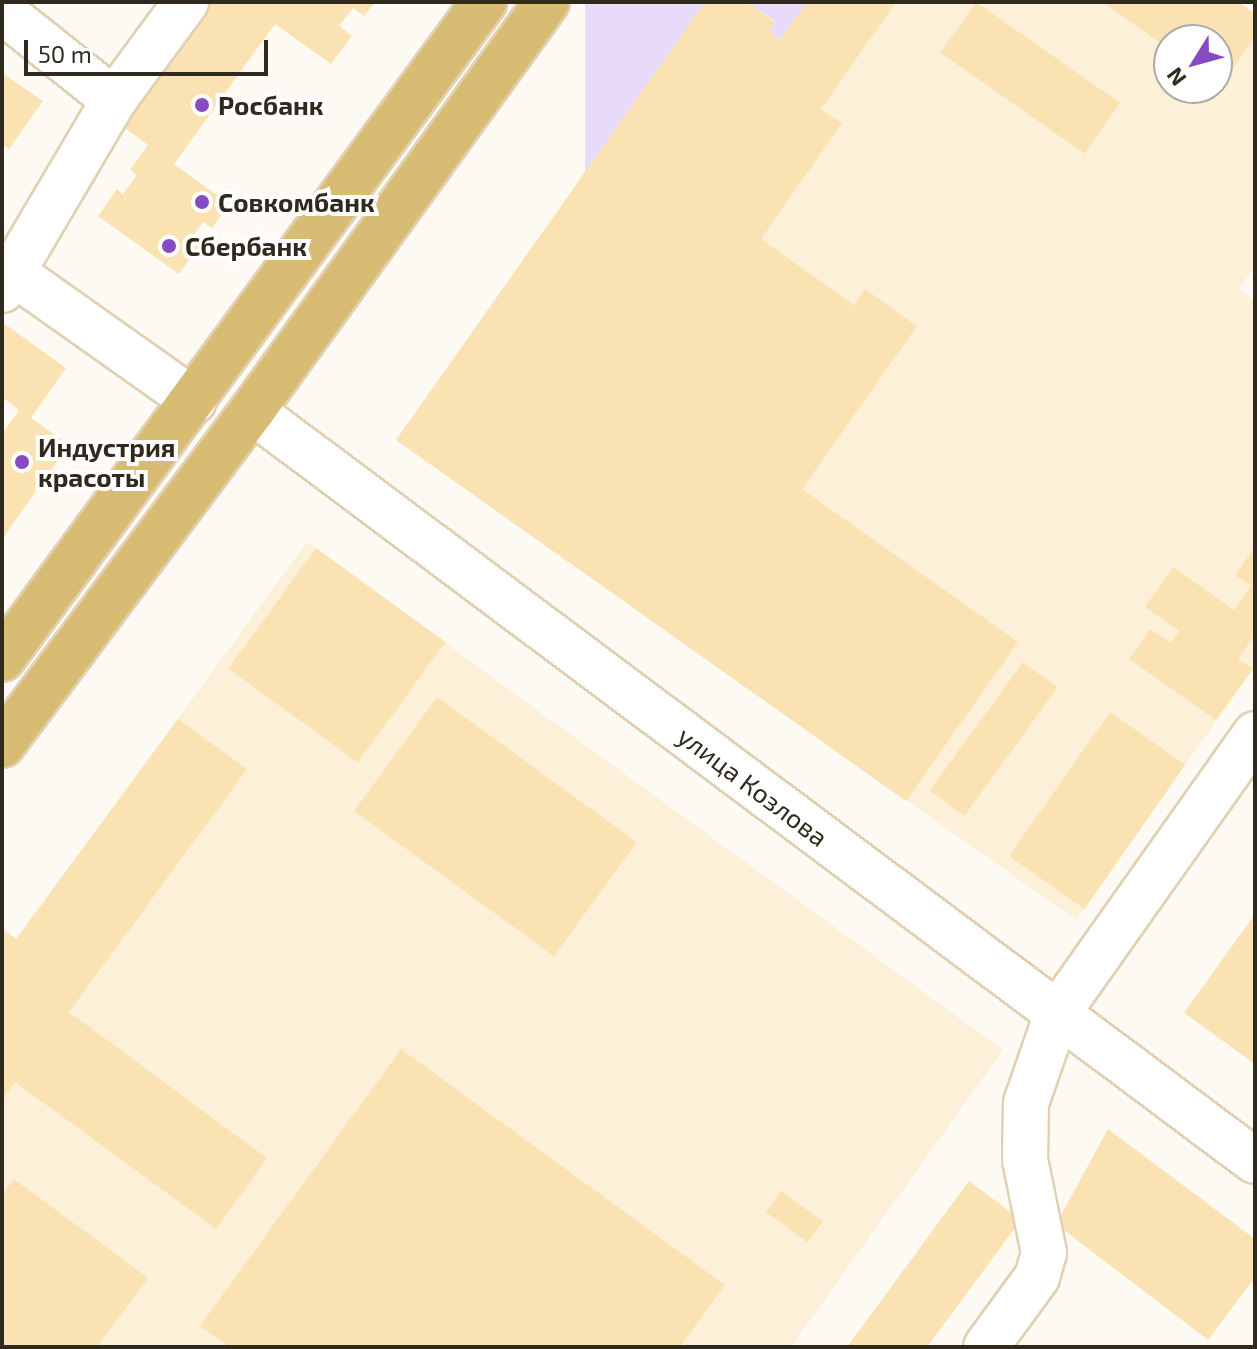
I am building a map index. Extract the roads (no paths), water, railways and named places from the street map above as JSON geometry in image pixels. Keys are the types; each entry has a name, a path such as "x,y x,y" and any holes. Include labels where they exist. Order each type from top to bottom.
{"main road":[{"path":"2,659 484,2"},
{"path":"2,745 252,411 547,2"}],"street":[{"path":"186,2 114,100 6,276 194,401"},
{"path":"2,11 114,100"},
{"name":"улица Козлова","path":"252,411 1255,1161"},
{"path":"986,1347 1037,1277 1044,1253 1025,1160 1026,1103 1057,1014 1255,734"}],"place":[{"name":"Росбанк","path":"202,105"},
{"name":"Совкомбанк","path":"202,202"},
{"name":"Сбербанк","path":"169,246"},
{"name":"Индустрия красоты","path":"22,462"}]}
